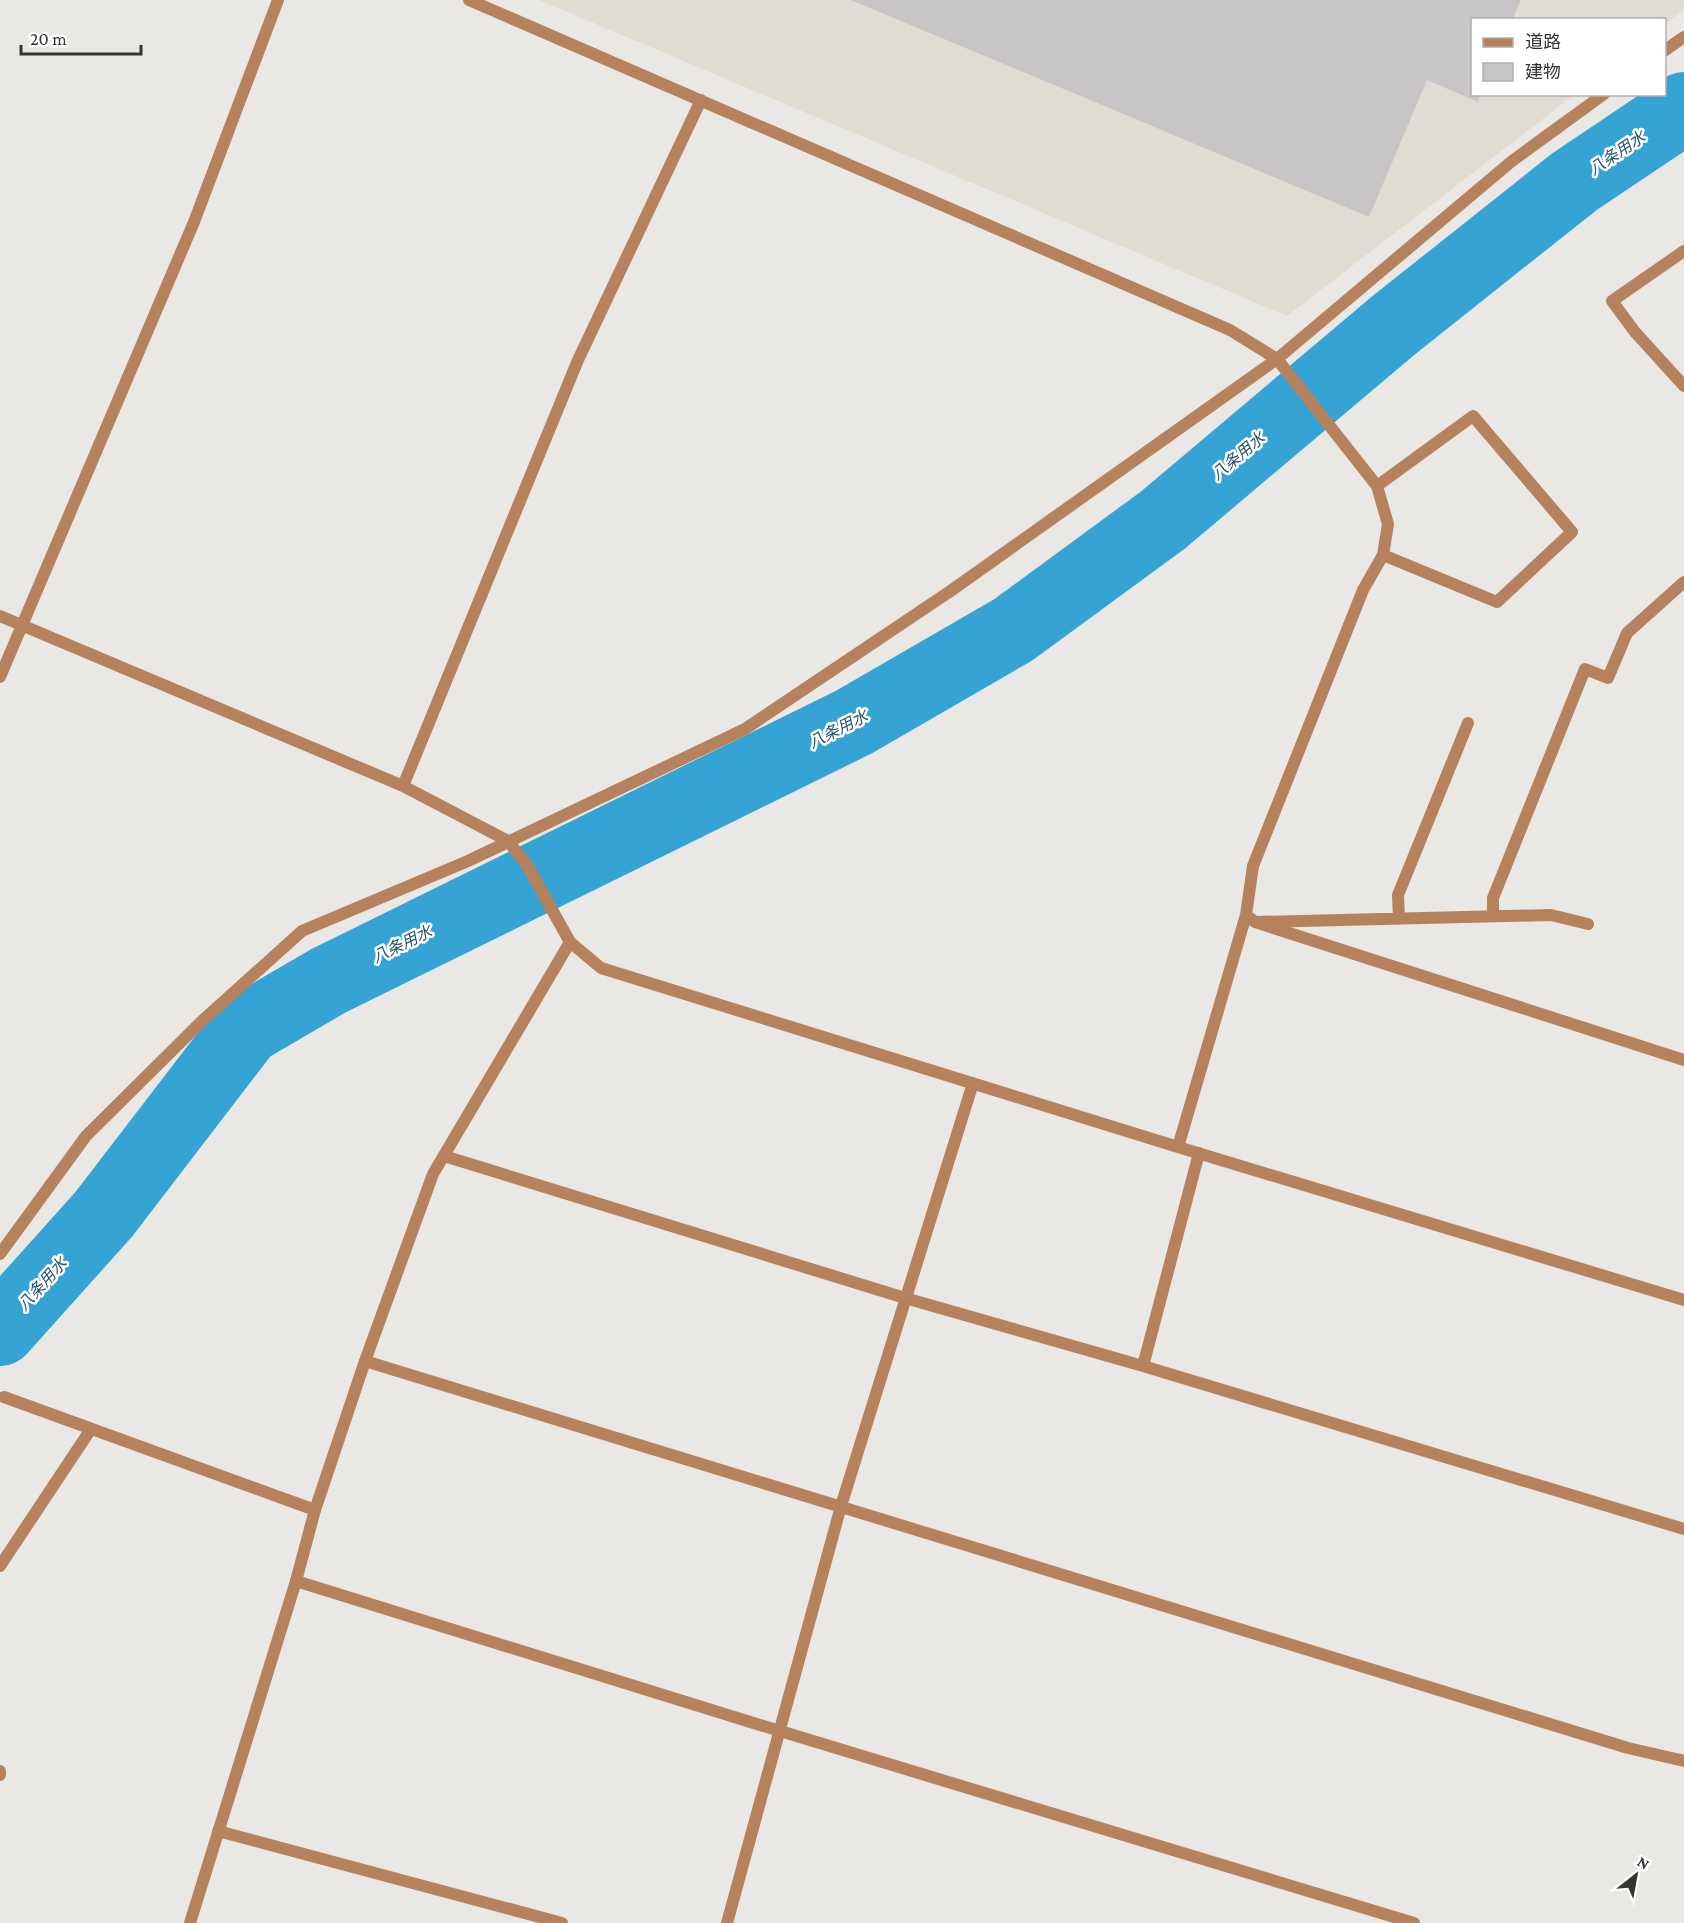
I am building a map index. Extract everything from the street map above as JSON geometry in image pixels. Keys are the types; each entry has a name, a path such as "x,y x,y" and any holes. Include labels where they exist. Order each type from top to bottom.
{"street":[{"path":"0,677 194,222 278,0"},
{"path":"469,0 1230,330 1276,359 1377,486 1388,524 1383,555 1363,590 1253,866 1251,919 1178,1147"},
{"path":"1666,50 1684,38"},
{"path":"0,1254 86,1136 202,1021 302,930 468,861 745,729 952,590 1276,359 1512,161 1601,96"},
{"path":"403,786 578,360 701,100"},
{"path":"1684,251 1612,301 1635,332 1684,386"},
{"path":"1377,486 1473,416 1572,532 1497,602 1383,555"},
{"path":"1493,916 1493,898 1585,669 1608,678 1628,633 1684,582"},
{"path":"0,616 403,786 508,841 527,865 570,942 601,968 1178,1147 1684,1300"},
{"path":"1399,919 1398,895 1468,723"},
{"path":"1251,919 1399,919 1551,915 1588,924"},
{"path":"1251,919 1684,1060"},
{"path":"190,1923 296,1581 315,1510 365,1361 433,1174 570,942"},
{"path":"727,1923 842,1506 973,1083"},
{"path":"1143,1366 1199,1153"},
{"path":"444,1156 905,1298 1143,1366 1684,1529"},
{"path":"365,1361 1628,1748 1684,1761"},
{"path":"4,1397 315,1510"},
{"path":"0,1566 91,1429"},
{"path":"296,1581 781,1732 1414,1923"},
{"path":"218,1831 562,1923"}],"shaded area":[{"path":"539,0 1684,0 1684,9 1666,23 1666,18 1471,18 1471,96 1573,96 1287,316"}],"building":[{"path":"851,0 1521,0 1513,18 1471,18 1471,96 1480,96 1478,102 1427,80 1369,217"}],"waterway":[{"name":"八条用水","path":"0,1330 104,1214 246,1029 328,981 854,722 1013,630 1163,520 1394,325 1574,182 1684,108"}]}
